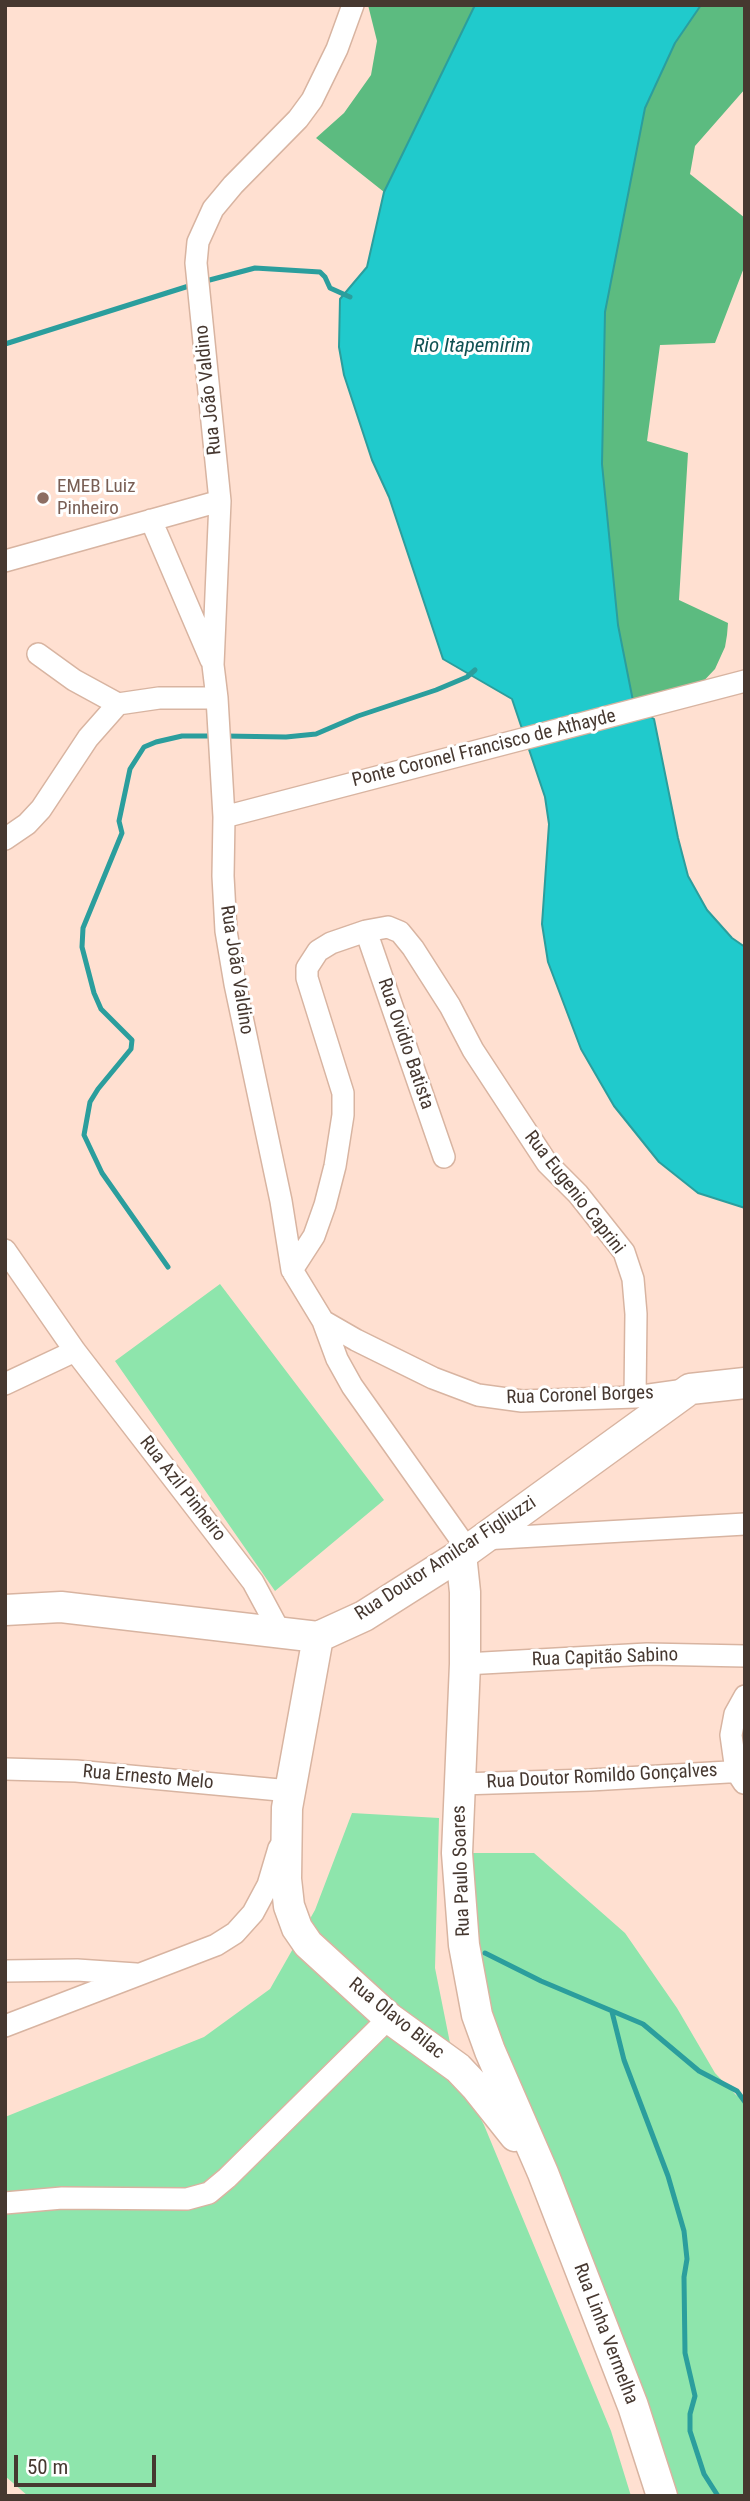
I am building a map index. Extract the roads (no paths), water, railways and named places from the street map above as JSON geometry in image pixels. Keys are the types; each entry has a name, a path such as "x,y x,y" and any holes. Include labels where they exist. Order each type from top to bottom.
{"street":[{"name":"Rua João Valdino","path":"292,1270 281,1201 226,931 224,817 213,665 220,501 197,271 198,242 212,209 298,119 312,100 337,49 353,5"},
{"path":"5,561 220,501"},
{"name":"Rua João Valdino","path":"151,520 213,665"},
{"path":"38,654 74,680 118,705"},
{"name":"Ponte Coronel Francisco de Athayde","path":"224,817 745,681"},
{"path":"5,839 27,824 41,809 88,738 118,705 159,698 217,698"},
{"name":"Rua Eugenio Caprini","path":"366,931 388,927 405,937 450,1006 473,1050 518,1123 547,1163 578,1194 624,1252 633,1279 636,1314 635,1397"},
{"path":"292,1270 314,1237 335,1166 344,1115 343,1093 307,978 307,968 318,951 345,937 366,931"},
{"name":"Rua Ovidio Batista","path":"366,931 444,1157"},
{"name":"Rua Azil Pinheiro","path":"5,1250 75,1351 253,1582 281,1634"},
{"name":"Rua Coronel Borges","path":"292,1270 323,1321 433,1378 478,1395 522,1401 635,1397 745,1383"},
{"path":"323,1321 337,1359 352,1386 471,1548 745,1524"},
{"path":"5,1384 75,1351"},
{"name":"Rua Doutor Amilcar Figliuzzi","path":"5,1610 61,1607 318,1637 364,1616 471,1548 690,1389"},
{"name":"Rua Paulo Soares","path":"471,1548 465,1592 458,1882 464,1945 477,2015 489,2051 543,2173"},
{"name":"Rua Olavo Bilac","path":"5,2026 216,1945 235,1933 253,1913 268,1885 289,1800 318,1637"},
{"name":"Rua Capitão Sabino","path":"465,1664 647,1654 745,1656"},
{"path":"742,1775 731,1735 735,1714 745,1696"},
{"name":"Rua Ernesto Melo","path":"5,1769 76,1771 289,1800"},
{"name":"Rua Doutor Romildo Gonçalves","path":"460,1784 742,1775"},
{"name":"Rua Olavo Bilac","path":"289,1800 286,1880 289,1906 297,1928 308,1944 389,2018 458,2068 477,2087 543,2173"},
{"path":"5,1971 145,1973"},
{"path":"5,2203 62,2198 187,2199 209,2193 389,2018"},
{"name":"Rua Linha Vermelha","path":"543,2173 633,2406 662,2496"}],"water":[{"name":"Rio Itapemirim","path":"475,5 701,5 675,43 645,108 605,312 602,464 618,625 634,706 654,719 688,876 707,910 732,938 745,947 745,1208 698,1193 659,1162 614,1106 581,1049 548,962 542,924 549,824 545,797 512,699 443,659 389,497 372,460 344,375 339,347 340,299 367,267 384,192"}],"waterway":[{"path":"202,282 255,268 320,272 330,288 350,297"},
{"path":"5,344 192,285"},
{"path":"225,736 286,737 316,734 358,716 436,690 467,677 475,670"},
{"path":"168,1267 102,1173 84,1135 90,1102 131,1049 132,1040 101,1009 82,947 83,928 122,833 119,821 130,769 144,747 182,736 215,736"},
{"path":"485,1953 541,1981 643,2024 699,2071 737,2091 745,2102"},
{"path":"612,2012 624,2060 668,2176 684,2231 687,2259 684,2277 685,2353 695,2396 690,2414 690,2431 704,2474 718,2496"}],"place":[{"name":"EMEB Luiz Pinheiro","path":"43,498"}]}
